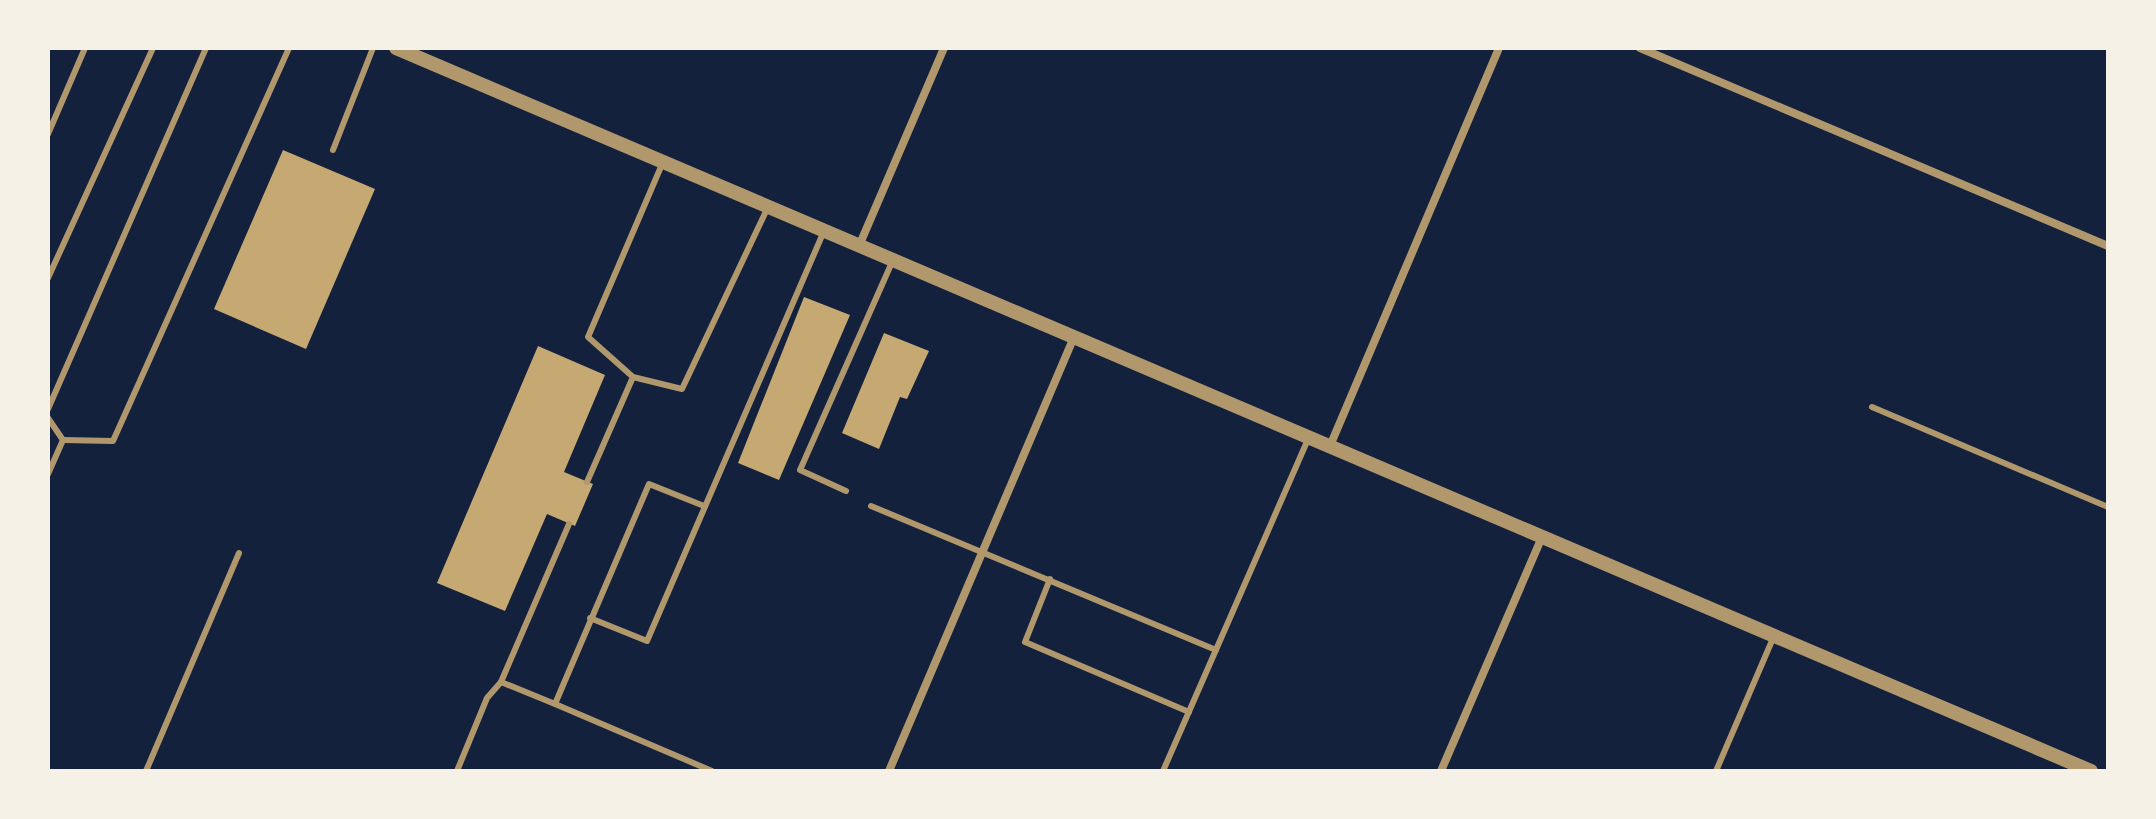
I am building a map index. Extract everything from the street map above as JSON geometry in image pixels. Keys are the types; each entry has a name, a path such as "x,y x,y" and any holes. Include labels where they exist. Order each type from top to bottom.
{"street":[{"path":"396,48 2091,771"},
{"path":"859,246 944,48"},
{"path":"1330,446 1499,48"},
{"path":"1640,48 2108,246"},
{"path":"889,771 1074,337"},
{"path":"1441,771 1542,537"}],"lane":[{"path":"48,134 85,48"},
{"path":"48,278 153,48"},
{"path":"48,409 206,48"},
{"path":"63,440 113,441 289,48"},
{"path":"333,150 373,48"},
{"path":"663,162 588,337 633,377 682,389 768,207"},
{"path":"590,618 647,641 824,231"},
{"path":"846,491 800,470 893,260"},
{"path":"587,482 633,377"},
{"path":"1872,407 2108,507"},
{"path":"48,418 63,440"},
{"path":"1163,771 1309,437"},
{"path":"48,474 63,440"},
{"path":"555,704 649,484 704,506"},
{"path":"871,506 1216,650"},
{"path":"457,771 487,698 501,682 569,524"},
{"path":"146,771 239,553"},
{"path":"1050,579 1025,642 1189,712"},
{"path":"1716,771 1774,636"},
{"path":"501,682 712,771"}],"building":[{"path":"283,150 375,189 306,349 214,309"},
{"path":"804,297 850,315 779,480 738,463"},
{"path":"884,333 929,351 907,399 900,397 879,449 842,433"},
{"path":"538,346 605,375 564,472 593,484 575,526 547,514 505,611 437,583"}]}
